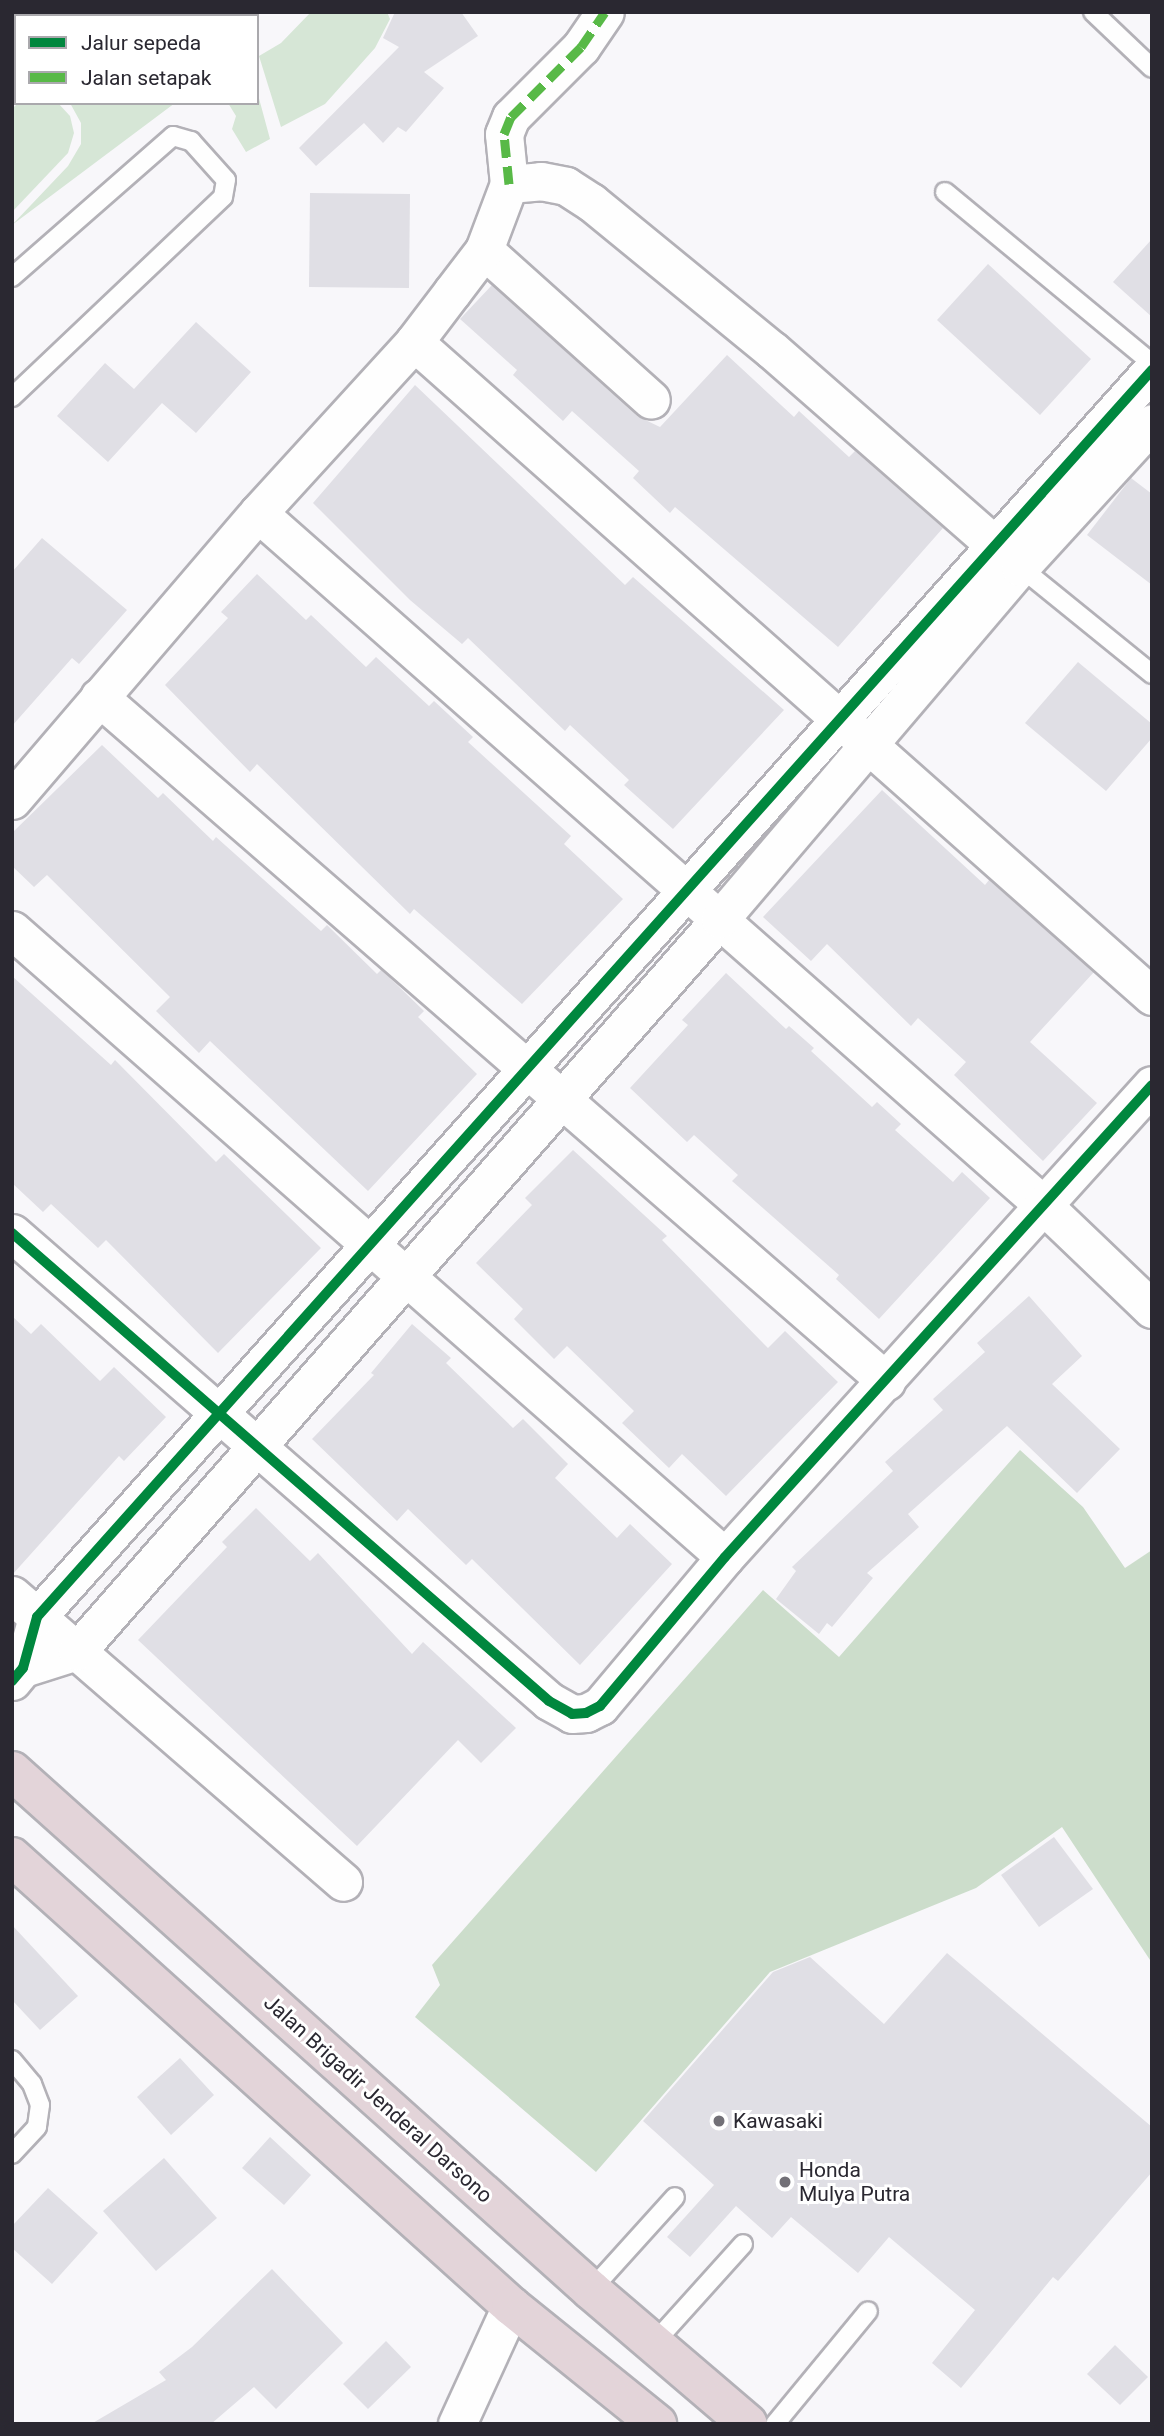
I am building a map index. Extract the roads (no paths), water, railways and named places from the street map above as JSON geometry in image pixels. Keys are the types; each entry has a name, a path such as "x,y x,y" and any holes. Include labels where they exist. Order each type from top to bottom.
{"highway":[{"name":"Jalan Brigadir Jenderal Darsono","path":"12,1771 591,2290 748,2424"},
{"path":"12,1857 511,2306 657,2424"}],"street":[{"path":"12,800 258,513 414,342 484,250 509,184 504,134 511,117 581,47 605,12"},
{"path":"509,184 541,181 566,186 591,202 772,350 1008,557"},
{"path":"484,250 651,400"},
{"path":"414,342 842,718 1152,996"},
{"path":"1152,370 1008,557 871,745 720,919 77,1651 18,1674 25,1606 220,1413 842,718 1008,557 1152,423"},
{"path":"258,513 1042,1204 1152,1309"},
{"path":"99,697 560,1101 886,1381"},
{"path":"12,930 369,1248 725,1557"},
{"path":"12,1233 549,1701 572,1714 600,1706 725,1557 1152,1085"},
{"path":"25,1606 343,1882"},
{"path":"457,2424 511,2306"}],"lane":[{"path":"1093,12 1152,68"},
{"path":"12,277 173,136 191,141 226,180 223,197 12,397"},
{"path":"945,192 1152,363"},
{"path":"1008,557 1152,674"},
{"path":"12,2060 32,2084 40,2105 37,2127 12,2154"},
{"path":"591,2290 675,2197"},
{"path":"654,2343 743,2244"},
{"path":"775,2424 868,2311"}],"water":[{"path":"143,12 248,14 146,14"}],"place":[{"name":"Kawasaki","path":"719,2121"},
{"name":"Honda Mulya Putra","path":"785,2182"}]}
